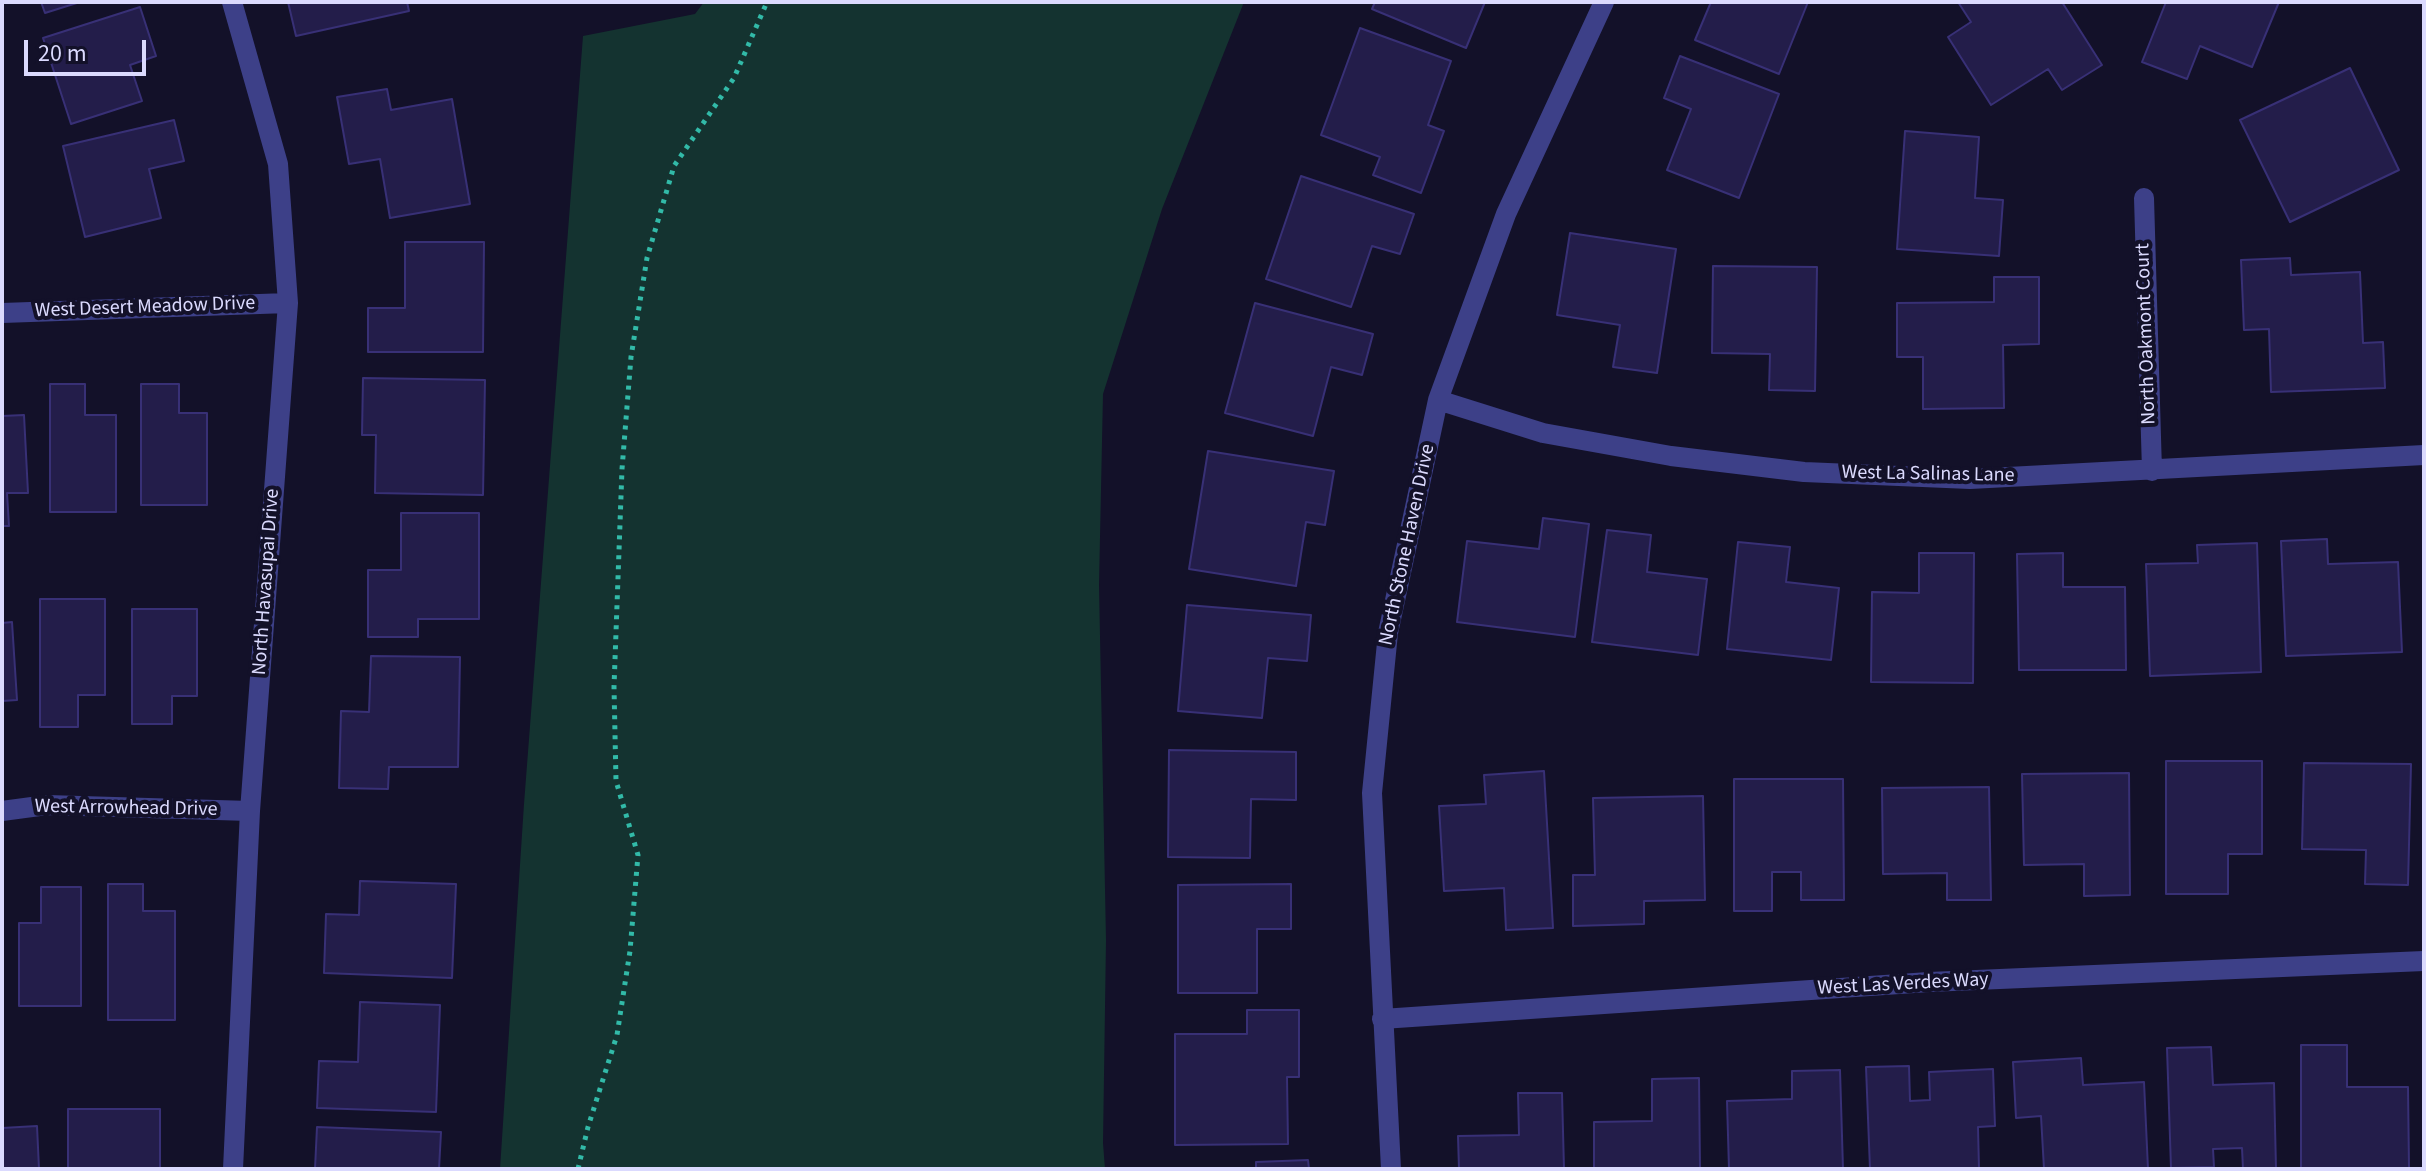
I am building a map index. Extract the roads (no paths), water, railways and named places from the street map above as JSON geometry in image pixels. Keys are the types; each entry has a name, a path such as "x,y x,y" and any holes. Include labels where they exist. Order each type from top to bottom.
{"street":[{"name":"North Havasupai Drive","path":"232,2 278,164 288,303 250,811 233,1169"},
{"name":"North Stone Haven Drive","path":"1391,1169 1372,793 1388,633 1438,400 1506,214 1604,2"},
{"name":"North Oakmont Court","path":"2144,198 2152,471"},
{"name":"West Desert Meadow Drive","path":"2,313 288,303"},
{"name":"West La Salinas Lane","path":"1438,400 1543,433 1671,456 1804,472 1970,479 2424,455"},
{"name":"West Arrowhead Drive","path":"2,811 47,805 250,811"},
{"name":"West Las Verdes Way","path":"1382,1019 1929,982 2424,961"}]}
